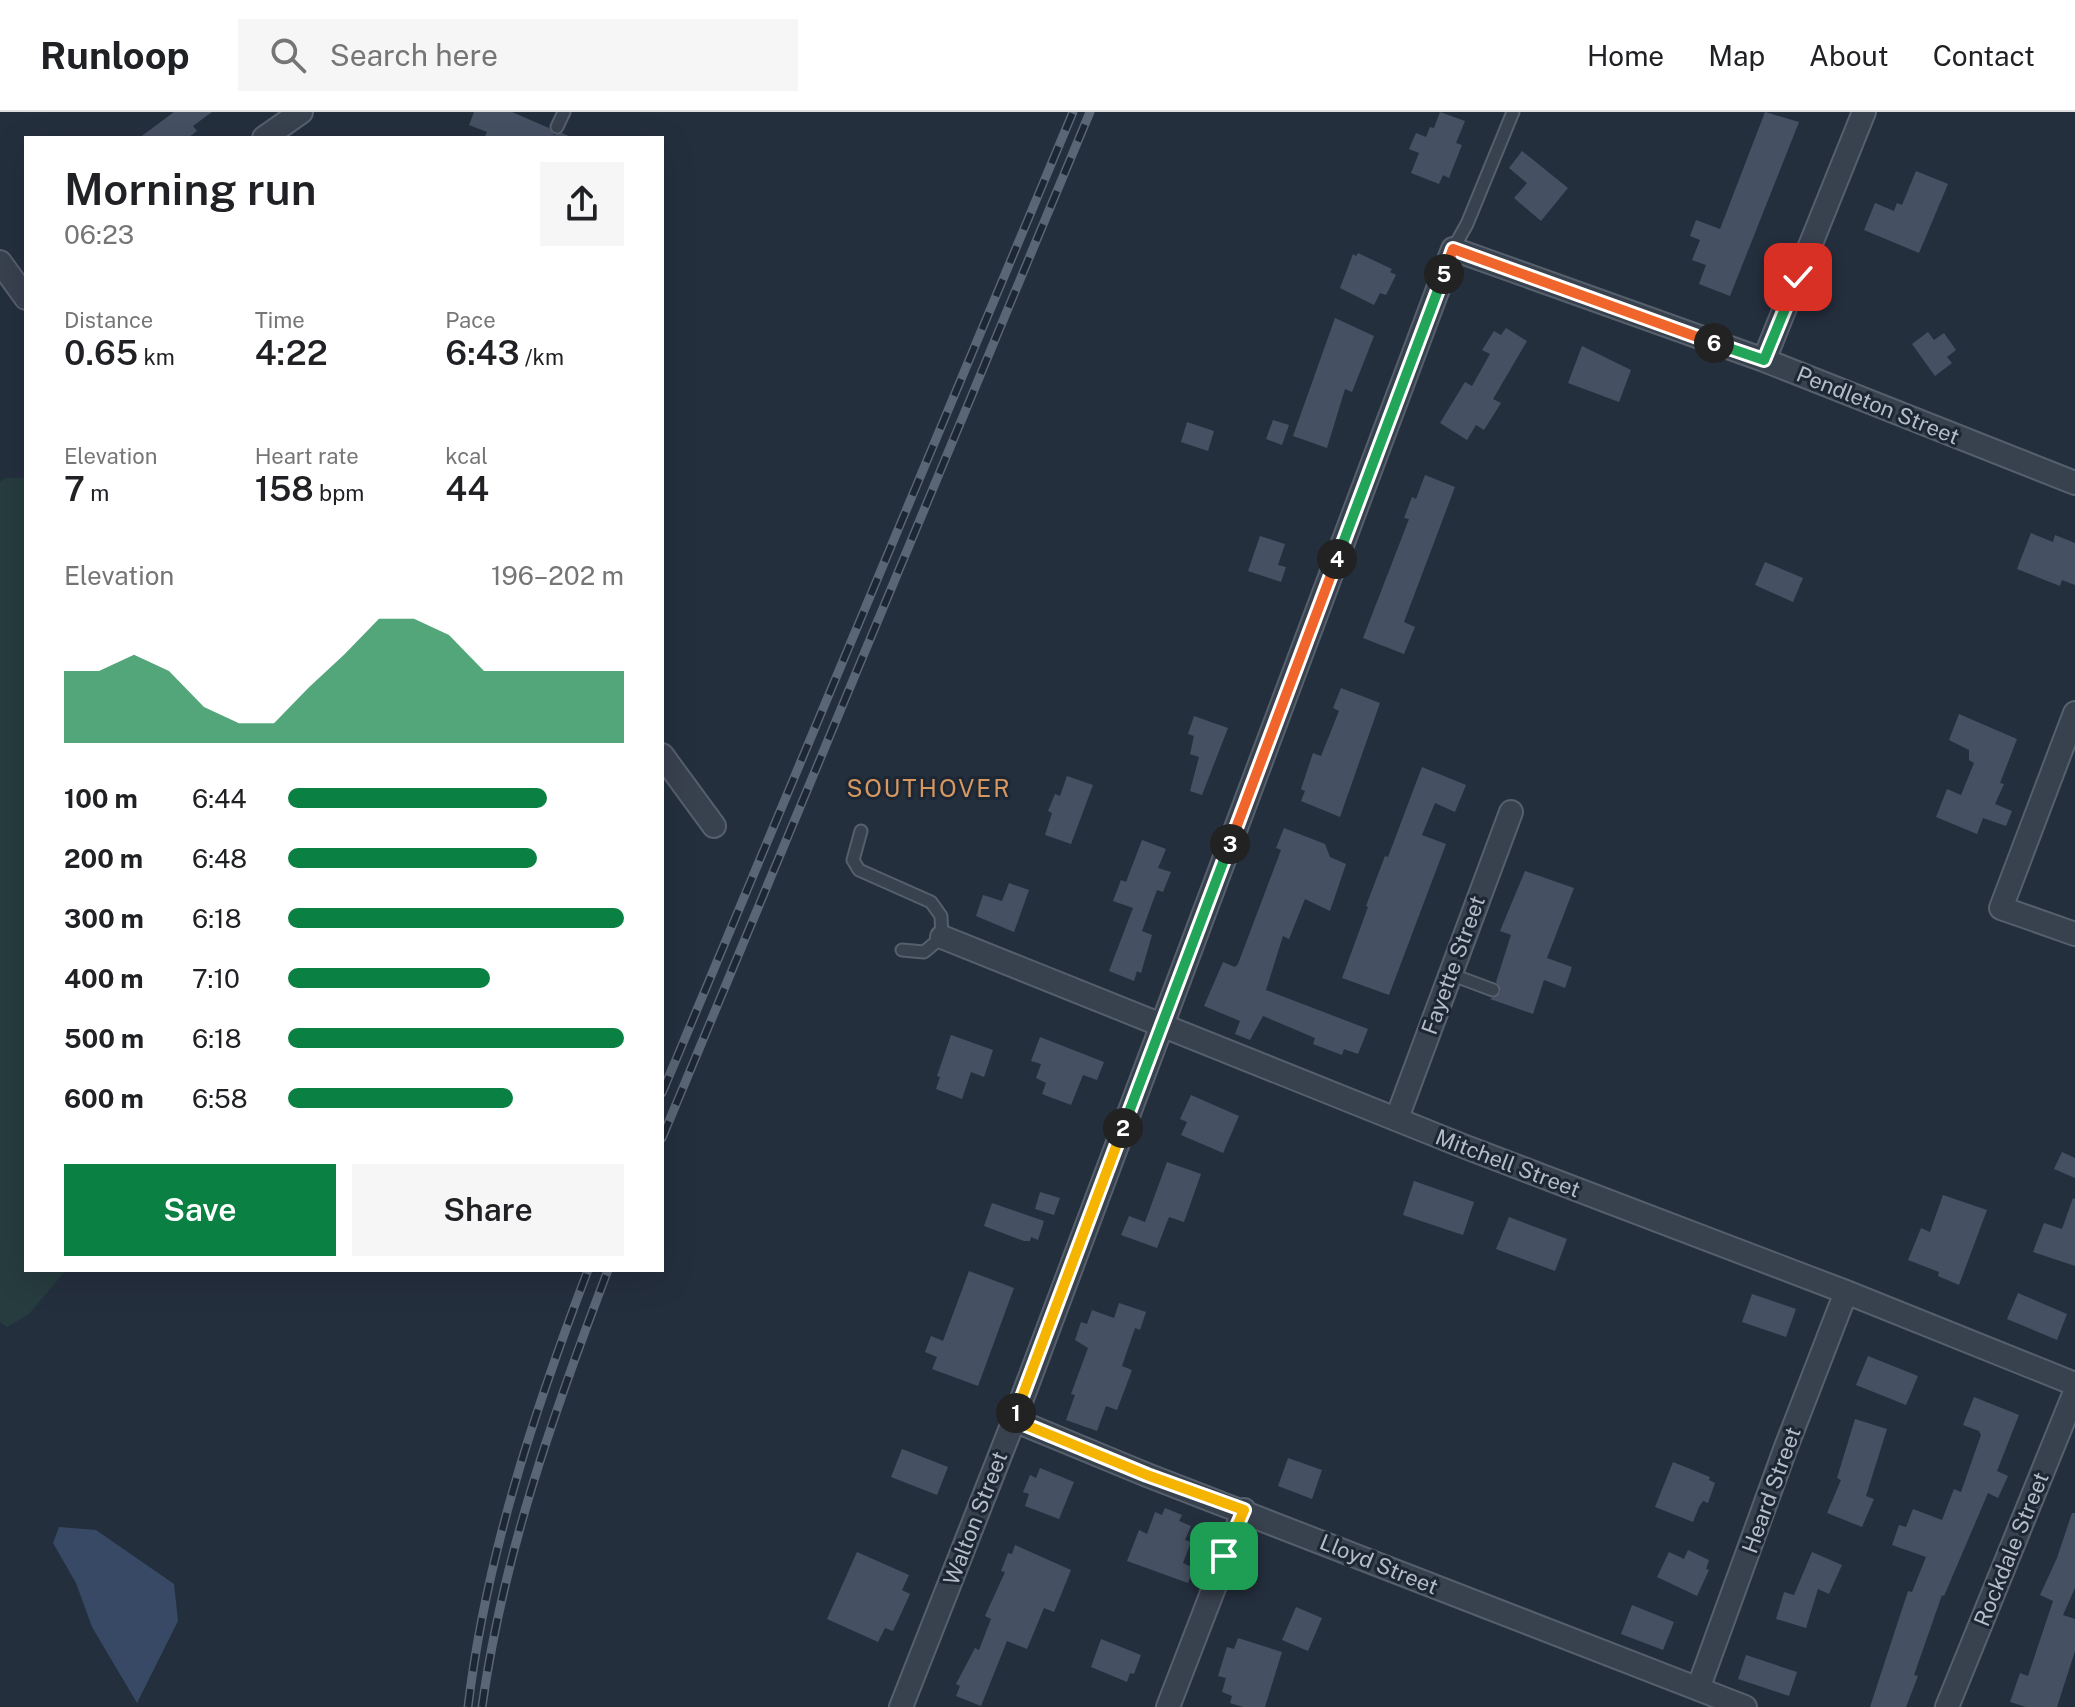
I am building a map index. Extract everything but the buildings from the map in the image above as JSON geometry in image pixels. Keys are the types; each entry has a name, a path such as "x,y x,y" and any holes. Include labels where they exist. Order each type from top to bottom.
{"street":[{"path":"267,136 301,112"},
{"path":"1764,360 1864,112"},
{"name":"Pendleton Street","path":"1453,249 1764,360 2075,483"},
{"name":"Walton Street","path":"901,1707 1014,1420 1453,249"},
{"path":"0,262 18,292"},
{"path":"2075,713 2001,908 2075,934"},
{"path":"664,758 714,826"},
{"name":"Fayette Street","path":"1397,1118 1511,812"},
{"name":"Mitchell Street","path":"942,937 1161,1026 2075,1384"},
{"name":"Heard Street","path":"1698,1689 1846,1292"},
{"name":"Rockdale Street","path":"1947,1707 2075,1392"},
{"name":"Lloyd Street","path":"1014,1420 1147,1475 1244,1510 1745,1707"},
{"path":"1168,1707 1244,1510"}],"lane":[{"path":"557,127 564,112"},
{"path":"1453,249 1467,224 1513,112"},
{"path":"861,831 853,860 859,870 931,902 941,916 942,937 924,952 902,950"},
{"path":"1450,974 1493,990"}],"green space":[{"path":"5,478 24,478 24,1272 64,1272 29,1314 7,1327 0,1322 0,482"}],"water":[{"path":"59,1527 96,1530 174,1584 178,1621 137,1703 92,1627 76,1583 53,1543"}],"railway":[{"path":"664,1088 1073,112"},
{"path":"664,1133 1090,112"},
{"path":"468,1707 487,1595 514,1485 587,1272"},
{"path":"482,1707 491,1650 517,1539 568,1377 607,1272"}],"district":[{"name":"SOUTHOVER","path":"929,788"}],"route":[{"path":"1224,1556 1244,1510 1147,1475 1014,1420 1453,249 1764,360 1798,277"}]}
